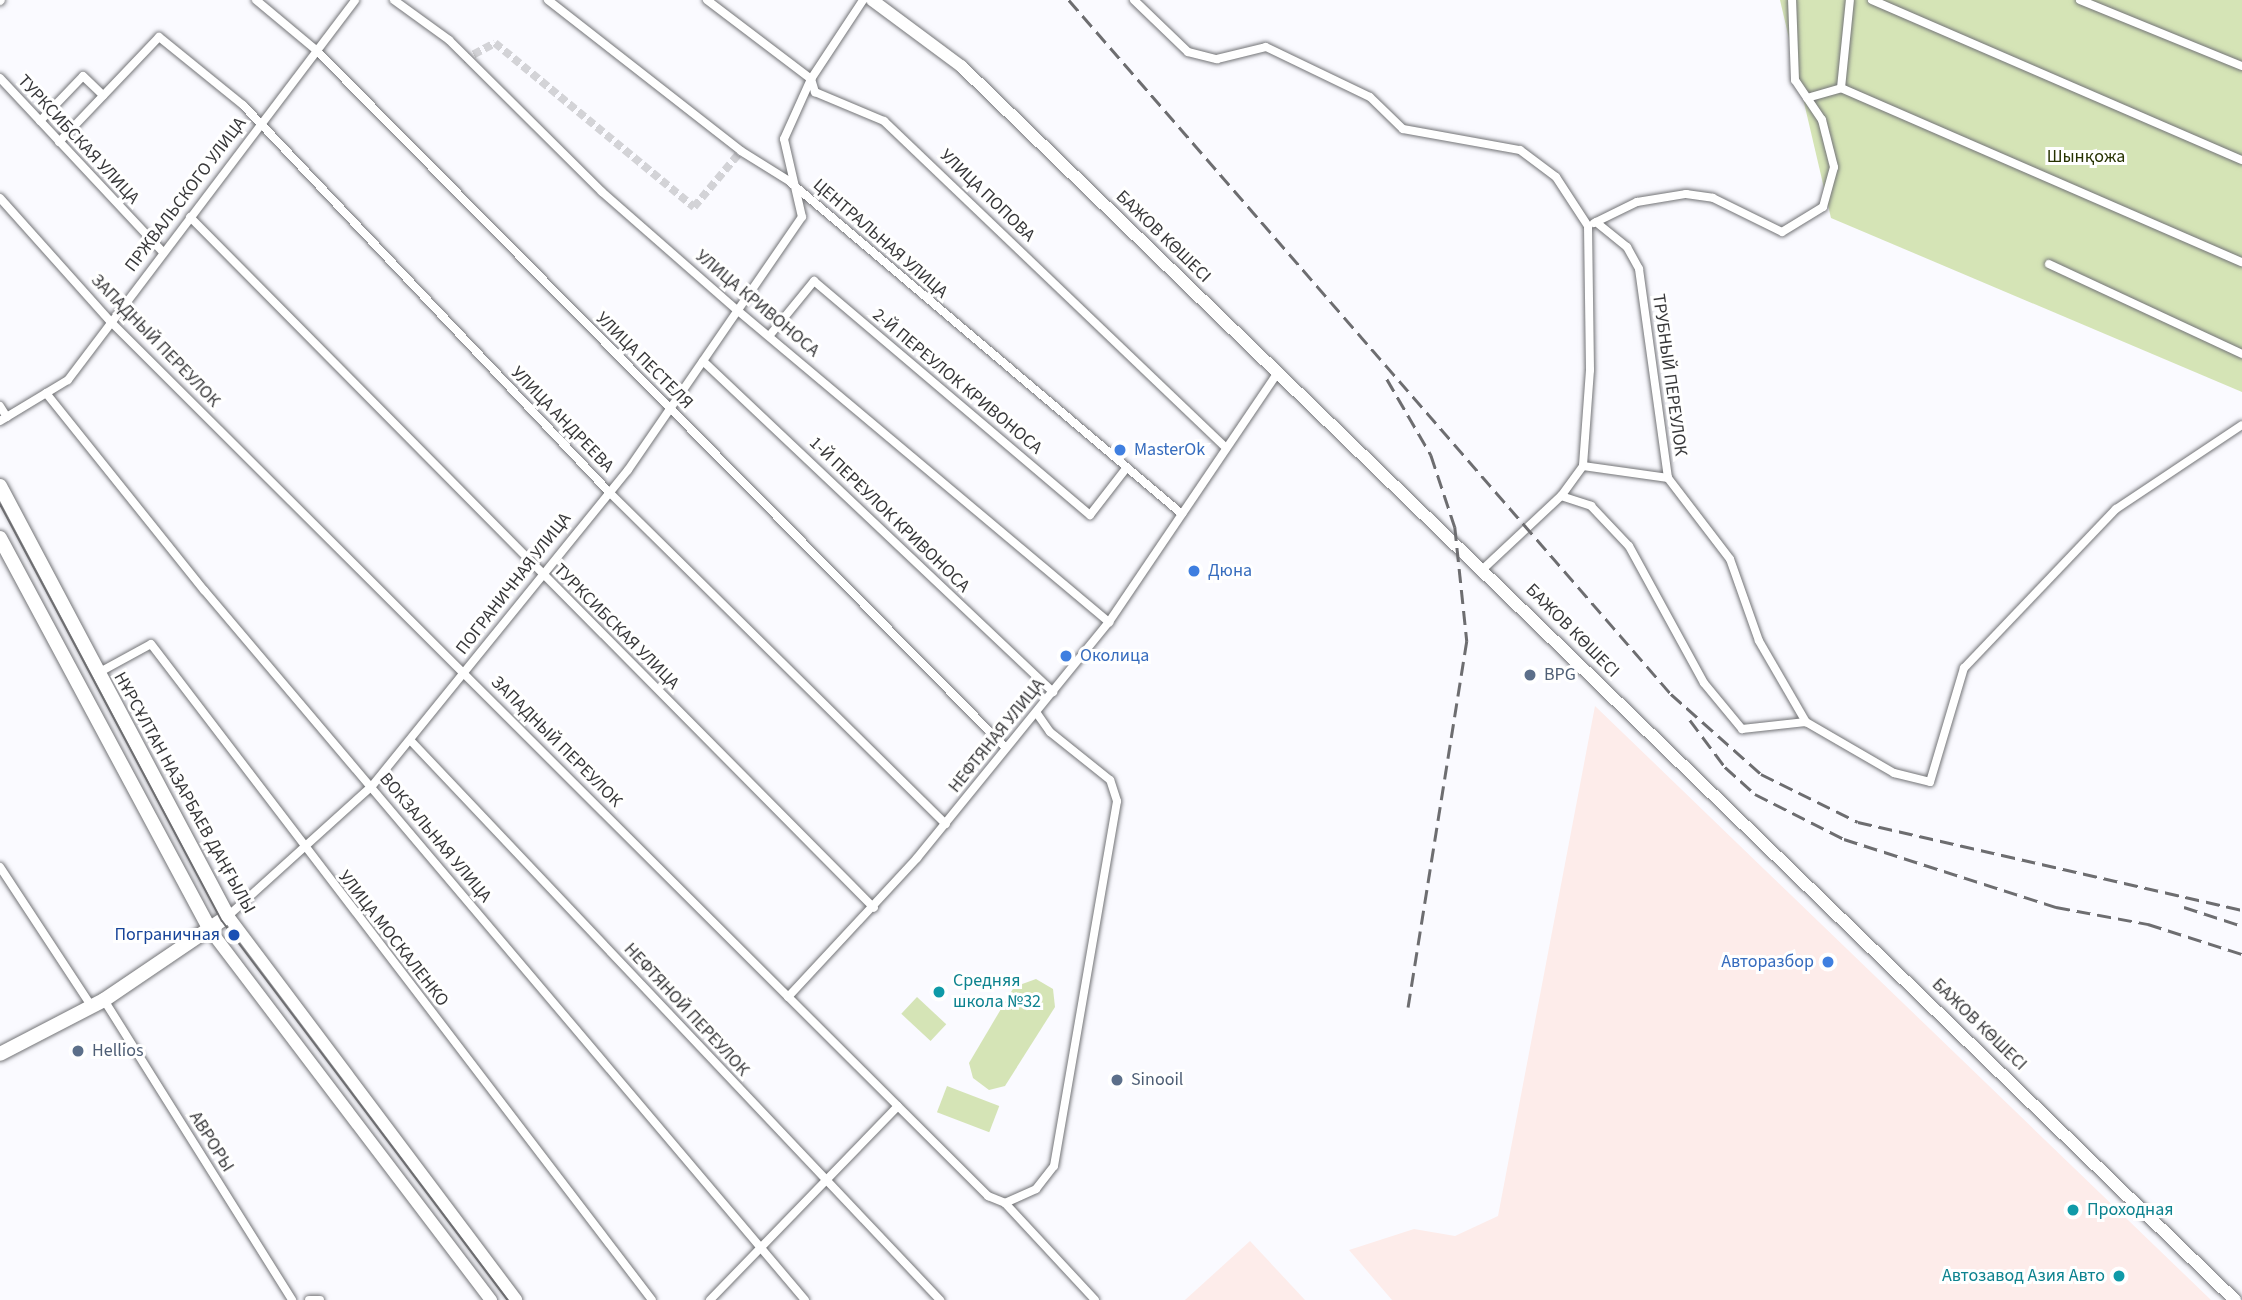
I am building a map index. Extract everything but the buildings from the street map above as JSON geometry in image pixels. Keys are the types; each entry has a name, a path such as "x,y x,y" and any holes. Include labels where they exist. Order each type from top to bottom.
{"highway":[{"name":"НҰРСҰЛТАН НАЗАРБАЕВ ДАҢҒЫЛЫ","path":"0,486 96,675 228,916"},
{"path":"0,538 210,930"},
{"name":"ПОГРАНИЧНАЯ УЛИЦА","path":"0,1054 98,1004 228,916"}],"main road":[{"name":"БАЖОВ КӨШЕСІ","path":"872,0 961,66 1484,568 2235,1300"},
{"name":"НҰРСҰЛТАН НАЗАРБАЕВ ДАҢҒЫЛЫ","path":"228,916 516,1300"},
{"path":"210,930 491,1300"}],"street":[{"name":"УЛИЦА ПЕСТЕЛЯ","path":"256,0 316,50 1006,748"},
{"name":"ПРЖВАЛЬСКОГО УЛИЦА","path":"4,419 68,380 355,0"},
{"name":"УЛИЦА КРИВОНОСА","path":"394,0 449,40 601,192 737,310 1109,622"},
{"name":"ЦЕНТРАЛЬНАЯ УЛИЦА","path":"548,0 741,151 789,181 1124,471 1182,514"},
{"name":"УЛИЦА ПОПОВА","path":"707,0 811,79 815,92 884,121 1225,447"},
{"name":"ПОГРАНИЧНАЯ УЛИЦА","path":"228,916 372,786 411,741 544,578 703,361 802,217 789,181 784,139 811,79 863,0"},
{"path":"1134,0 1188,51 1217,59 1266,47 1370,97 1404,129 1520,150 1556,177 1592,224 1591,370 1583,466 1561,496 1484,568"},
{"path":"1592,224 1637,202 1686,194 1713,198 1782,232 1811,219 1823,207 1834,167 1822,120 1795,80 1792,0"},
{"path":"1841,88 1850,0"},
{"path":"1872,0 2242,160"},
{"path":"2080,0 2242,66"},
{"name":"УЛИЦА АНДРЕЕВА","path":"103,95 159,37 243,105 258,127 609,492 946,824"},
{"path":"40,121 83,76 103,95 59,142"},
{"name":"ТУРКСИБСКАЯ УЛИЦА","path":"0,78 163,253"},
{"path":"1807,98 1841,88 2242,262"},
{"name":"ЗАПАДНЫЙ ПЕРЕУЛОК","path":"0,198 110,321 988,1196 1005,1203 1095,1300"},
{"name":"ТУРКСИБСКАЯ УЛИЦА","path":"190,217 544,578 874,908"},
{"name":"ТРУБНЫЙ ПЕРЕУЛОК","path":"1592,224 1627,247 1639,269 1668,478 1730,559 1759,641 1806,722"},
{"path":"2049,264 2242,354"},
{"name":"2-Й ПЕРЕУЛОК КРИВОНОСА","path":"770,335 814,281 1090,515 1124,471"},
{"name":"1-Й ПЕРЕУЛОК КРИВОНОСА","path":"703,361 1053,692"},
{"name":"НЕФТЯНАЯ УЛИЦА","path":"788,997 874,908 946,824 1109,622 1278,372"},
{"name":"ВОКЗАЛЬНАЯ УЛИЦА","path":"46,393 372,786 805,1300"},
{"path":"0,406 4,419"},
{"path":"1561,496 1591,506 1629,546 1704,683 1742,729 1806,722 1894,773 1930,782 1964,668 2116,509 2242,425"},
{"path":"1583,466 1668,478"},
{"name":"УЛИЦА МОСКАЛЕНКО","path":"96,675 151,644 303,848 652,1300"},
{"path":"1005,1203 1036,1189 1054,1166 1117,801 1110,780 1050,732 1037,712"},
{"name":"НЕФТЯНОЙ ПЕРЕУЛОК","path":"411,741 940,1300"},
{"name":"АВРОРЫ","path":"0,867 98,1004 292,1300"},
{"path":"710,1300 828,1182 898,1106"},
{"path":"309,1300 320,1300"}],"shaded area":[{"path":"1595,706 2211,1300 1392,1300 1349,1250 1414,1229 1455,1236 1498,1216"},
{"path":"1250,1241 1305,1300 1185,1300"}],"green space":[{"name":"Шынқожа","path":"1780,0 2242,0 2242,392 1831,218"},
{"path":"1036,979 1053,989 1055,1007 1005,1086 989,1090 973,1078 969,1063 1014,987"},
{"path":"917,997 946,1024 931,1041 901,1014"},
{"path":"947,1086 999,1106 989,1132 937,1112"}],"tunnel":[{"path":"463,60 495,43 694,207 741,151"}],"tram line":[{"path":"0,504 222,921 508,1300"}],"railway":[{"path":"1069,0 1671,694 1761,774 1858,822 2242,910"},
{"path":"1387,379 1431,455 1455,527 1467,641 1408,1008"},
{"path":"1690,720 1725,767 1755,794 1844,839 2056,907 2148,924 2242,954"},
{"path":"2184,907 2242,926"}],"place":[{"name":"MasterOk","path":"1120,450"},
{"name":"Дюна","path":"1194,571"},
{"name":"Околица","path":"1066,656"},
{"name":"BPG","path":"1530,675"},
{"name":"Пограничная","path":"234,935"},
{"name":"Авторазбор","path":"1828,962"},
{"name":"Средняя школа №32","path":"939,992"},
{"name":"Hellios","path":"78,1051"},
{"name":"Sinooil","path":"1117,1080"},
{"name":"Проходная","path":"2073,1210"},
{"name":"Автозавод Азия Авто","path":"2119,1276"}]}
